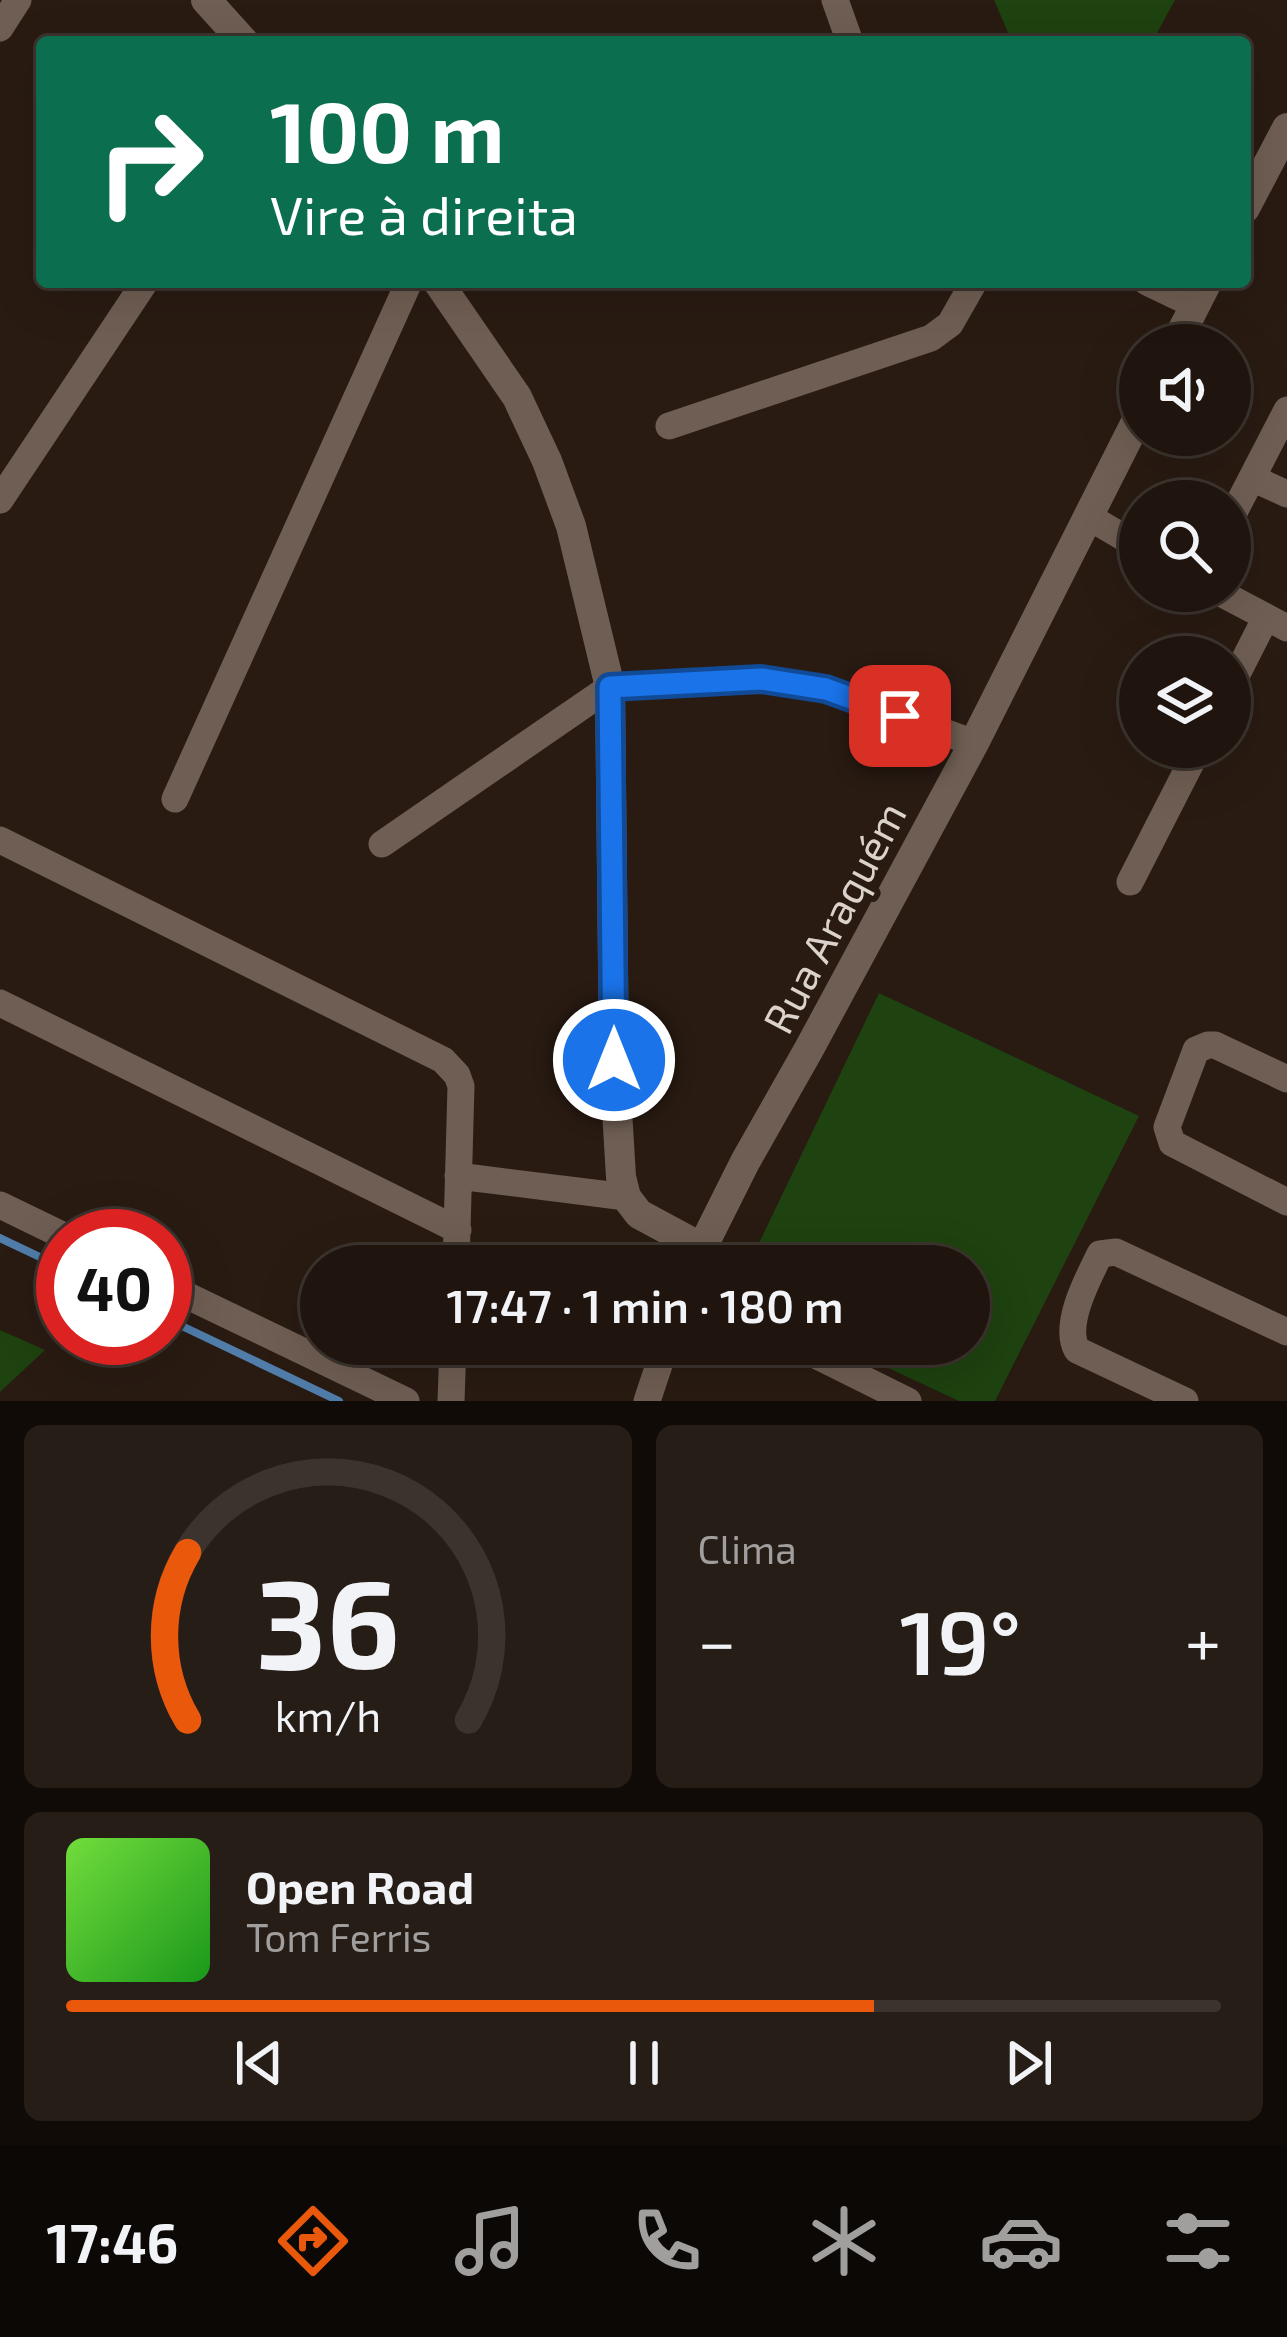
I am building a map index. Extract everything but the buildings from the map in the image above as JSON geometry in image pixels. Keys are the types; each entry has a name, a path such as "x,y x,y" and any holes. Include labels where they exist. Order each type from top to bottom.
{"street":[{"path":"0,28 17,0"},
{"path":"206,0 239,36"},
{"path":"835,0 848,36"},
{"path":"1251,197 1287,128"},
{"path":"0,500 141,288"},
{"path":"175,800 407,288"},
{"path":"442,288 518,397 572,526 610,687 619,1154 626,1197 639,1214 682,1245"},
{"path":"669,426 931,338 950,324 971,288"},
{"path":"1186,324 1201,294"},
{"path":"1287,410 1252,478 1287,494"},
{"name":"Rua Araquém","path":"704,1245 974,743 1119,456"},
{"path":"1089,517 1119,535"},
{"path":"1251,659 1277,622"},
{"path":"382,844 610,687 761,679 783,682 826,689 974,743"},
{"path":"1130,882 1188,768"},
{"path":"0,840 443,1060 458,1076 460,1086 458,1245"},
{"path":"0,1003 458,1230"},
{"path":"1287,1079 1215,1045 1201,1047 1167,1127 1172,1143 1287,1202"},
{"path":"458,1176 626,1197"},
{"path":"0,1205 36,1222"},
{"path":"1185,1401 1072,1344 1070,1326 1100,1254 1116,1252 1287,1332"},
{"path":"192,1298 406,1401"},
{"path":"451,1401 452,1365"},
{"path":"647,1401 659,1365"},
{"path":"835,1365 908,1401"}],"green space":[{"path":"994,0 1175,0 1155,36 1009,36"},
{"path":"879,993 1139,1116 995,1401 959,1401 882,1365 990,1365 990,1245 758,1245"},
{"path":"0,1330 36,1346 36,1358 0,1392"}],"waterway":[{"path":"0,1238 36,1255"},
{"path":"192,1331 339,1401"}],"route":[{"path":"614,1060 610,687 761,679 826,689 900,716"}]}
